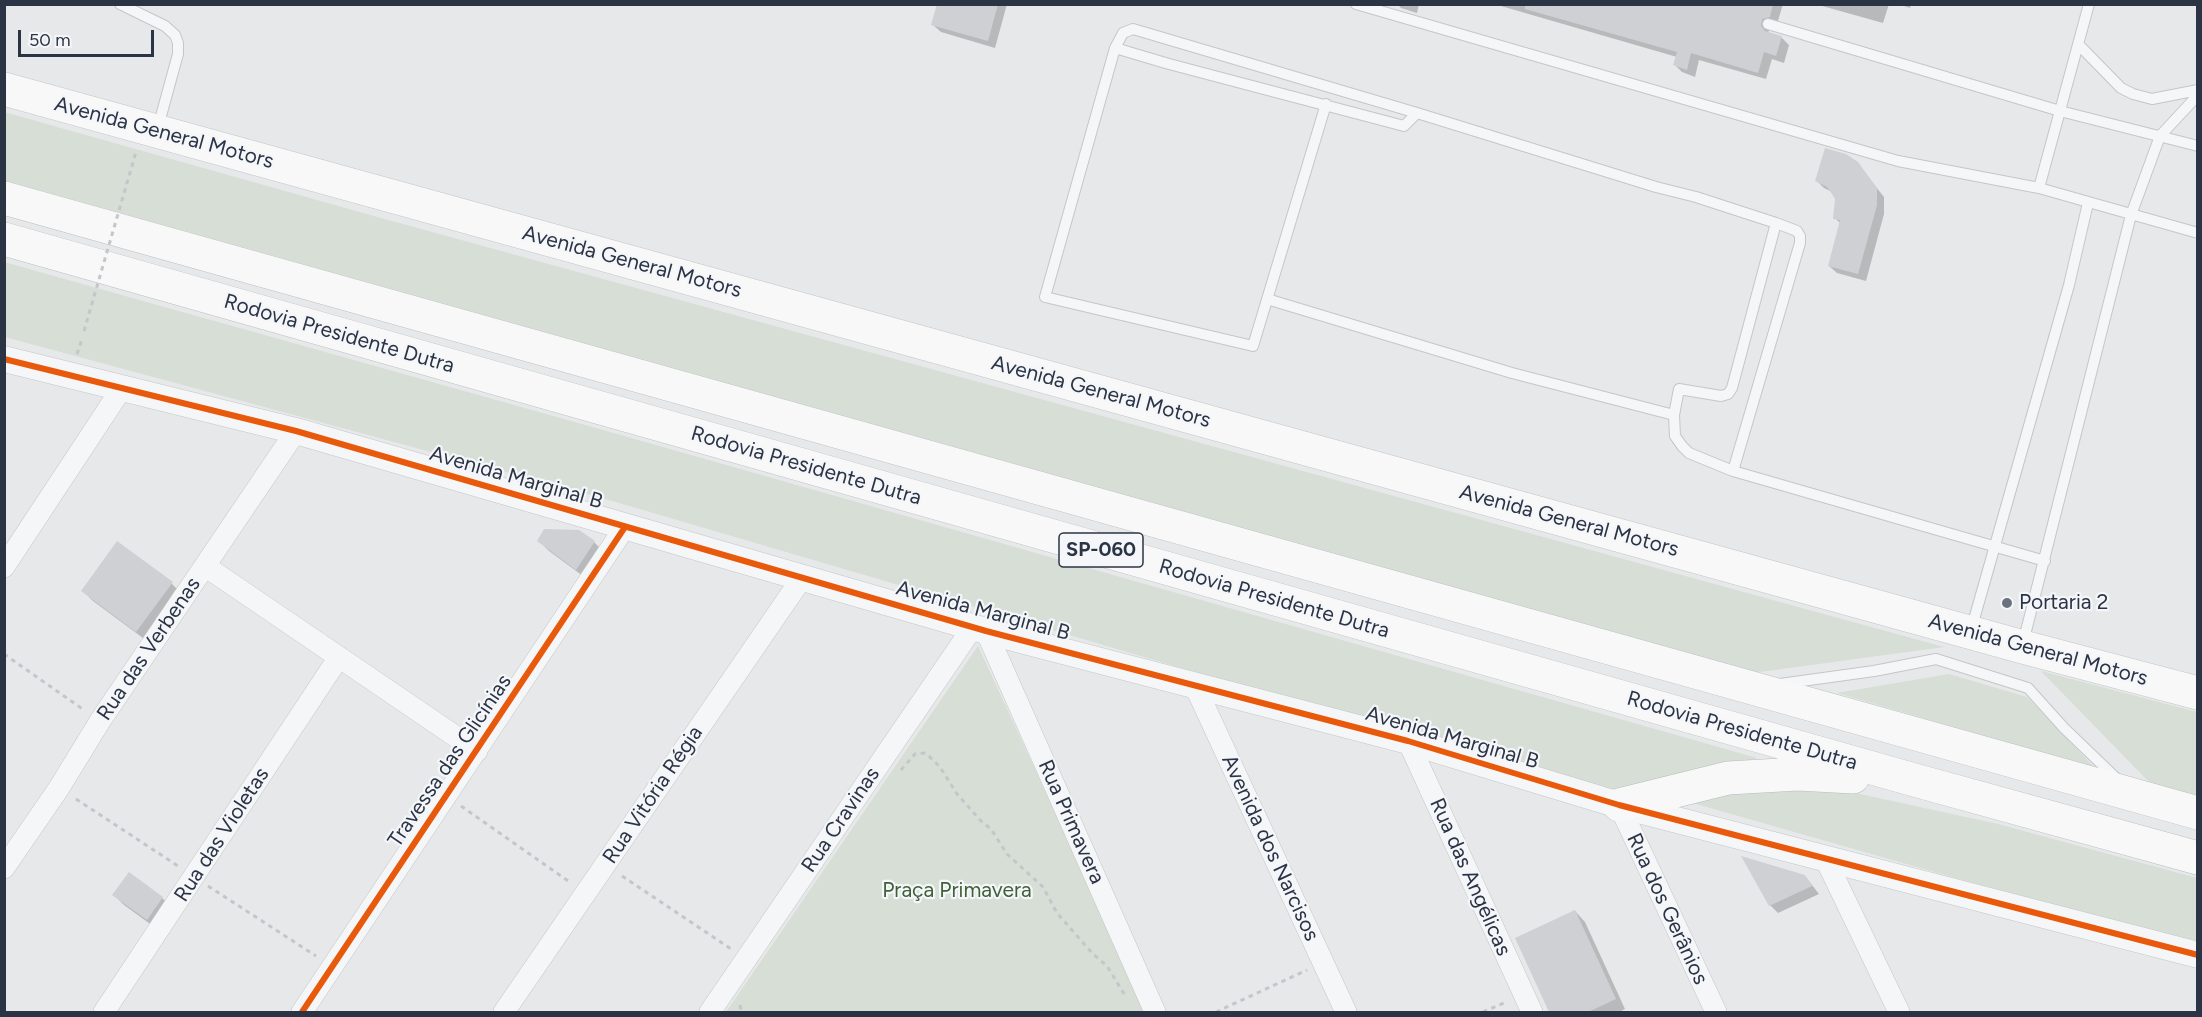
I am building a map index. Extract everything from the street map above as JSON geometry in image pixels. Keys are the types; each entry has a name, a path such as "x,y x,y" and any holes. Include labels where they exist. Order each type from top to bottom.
{"main road":[{"name":"Avenida General Motors","path":"4,89 146,141 2198,693"},
{"name":"Rodovia Presidente Dutra","path":"4,198 2198,813"},
{"name":"Rodovia Presidente Dutra","path":"4,239 1918,781 2198,858"},
{"path":"1619,805 1728,778 1798,774 1918,781"}],"street":[{"name":"Avenida Marginal B","path":"4,359 296,430 979,629 1408,741 1619,805 2198,955"},
{"path":"4,567 122,388"},
{"name":"Rua das Verbenas","path":"4,868 296,430"},
{"name":"Travessa das Glicínias","path":"302,1012 625,527"},
{"path":"205,566 477,751"},
{"name":"Rua Vitória Régia","path":"504,1012 802,578"},
{"name":"Rua Cravinas","path":"710,1012 979,629"},
{"name":"Rua Primavera","path":"979,629 1155,1012"},
{"name":"Rua das Violetas","path":"104,1012 339,657"},
{"name":"Avenida dos Narcisos","path":"1194,684 1346,1012"},
{"name":"Rua das Angélicas","path":"1408,741 1527,1003"},
{"name":"Rua dos Gerânios","path":"1619,805 1716,1012"},
{"path":"1825,858 1899,1012"}],"lane":[{"path":"120,4 165,26 175,35 178,43 178,54 146,141"},
{"path":"1356,4 1898,161 2039,188 2198,233"},
{"path":"2039,188 2090,4"},
{"path":"1768,24 2060,111 2198,146"},
{"path":"1326,104 1253,346 1045,297 1115,48 1124,33 1133,29 1417,113 1797,231 1800,243 1733,471"},
{"path":"2078,44 2121,88 2133,94 2152,99 2198,93"},
{"path":"1115,48 1404,126 1417,113"},
{"path":"2023,647 2131,214 2160,136 2198,93"},
{"path":"1971,632 2069,285 2088,202"},
{"path":"1776,223 1732,388 1721,396 1679,389 1674,415 1675,436 1689,453 1733,471 2045,561"},
{"path":"1267,299 1512,373 1674,415"},
{"path":"1752,688 1874,671 1936,659 2028,688 2102,767 2137,796"}],"path":[{"path":"84,331 146,141"},
{"path":"75,363 82,339"},
{"path":"4,654 100,721"},
{"path":"896,777 915,754 924,753 929,756 957,794 991,829 1007,854 1043,887 1057,913 1092,953 1107,966 1119,989 1129,1000"},
{"path":"447,796 586,893"},
{"path":"605,865 746,959"},
{"path":"1216,1012 1323,963"},
{"path":"744,1012 739,1006 745,998"},
{"path":"1483,1012 1527,1003"}],"green space":[{"path":"4,112 381,218 1944,647 1745,674 5,183"},
{"path":"4,262 1757,758 1651,787 1611,794 609,500 5,337"},
{"name":"Praça Primavera","path":"978,646 1147,1012 726,1012"},
{"path":"2041,671 2197,712 2197,795 2150,783"},
{"path":"1949,674 2027,697 2095,768 1837,693"},
{"path":"1823,786 1998,824 2197,878 2197,947 1693,803 1733,790"}],"building":[{"path":"937,4 998,4 988,41 931,25"},
{"path":"1525,4 1773,4 1770,17 1762,19 1761,26 1765,31 1782,36 1776,56 1764,52 1758,73 1691,53 1687,70 1673,65 1677,52 1525,9"},
{"path":"1825,148 1846,154 1858,162 1877,188 1877,205 1858,274 1828,266 1840,220 1833,219 1835,199 1832,194 1827,187 1815,181"},
{"path":"544,529 579,530 595,541 576,570 537,541"},
{"path":"117,541 173,582 136,632 81,591"},
{"path":"1741,856 1805,875 1812,886 1769,906"},
{"path":"129,872 163,897 147,920 112,895"},
{"path":"1575,910 1616,999 1588,1012 1549,1012 1515,938"}],"cycle path":[{"path":"4,359 296,431 986,631 1408,741 1619,805 2198,955"},
{"path":"302,1012 625,527"}],"place":[{"name":"Portaria 2","path":"2007,603"}]}
